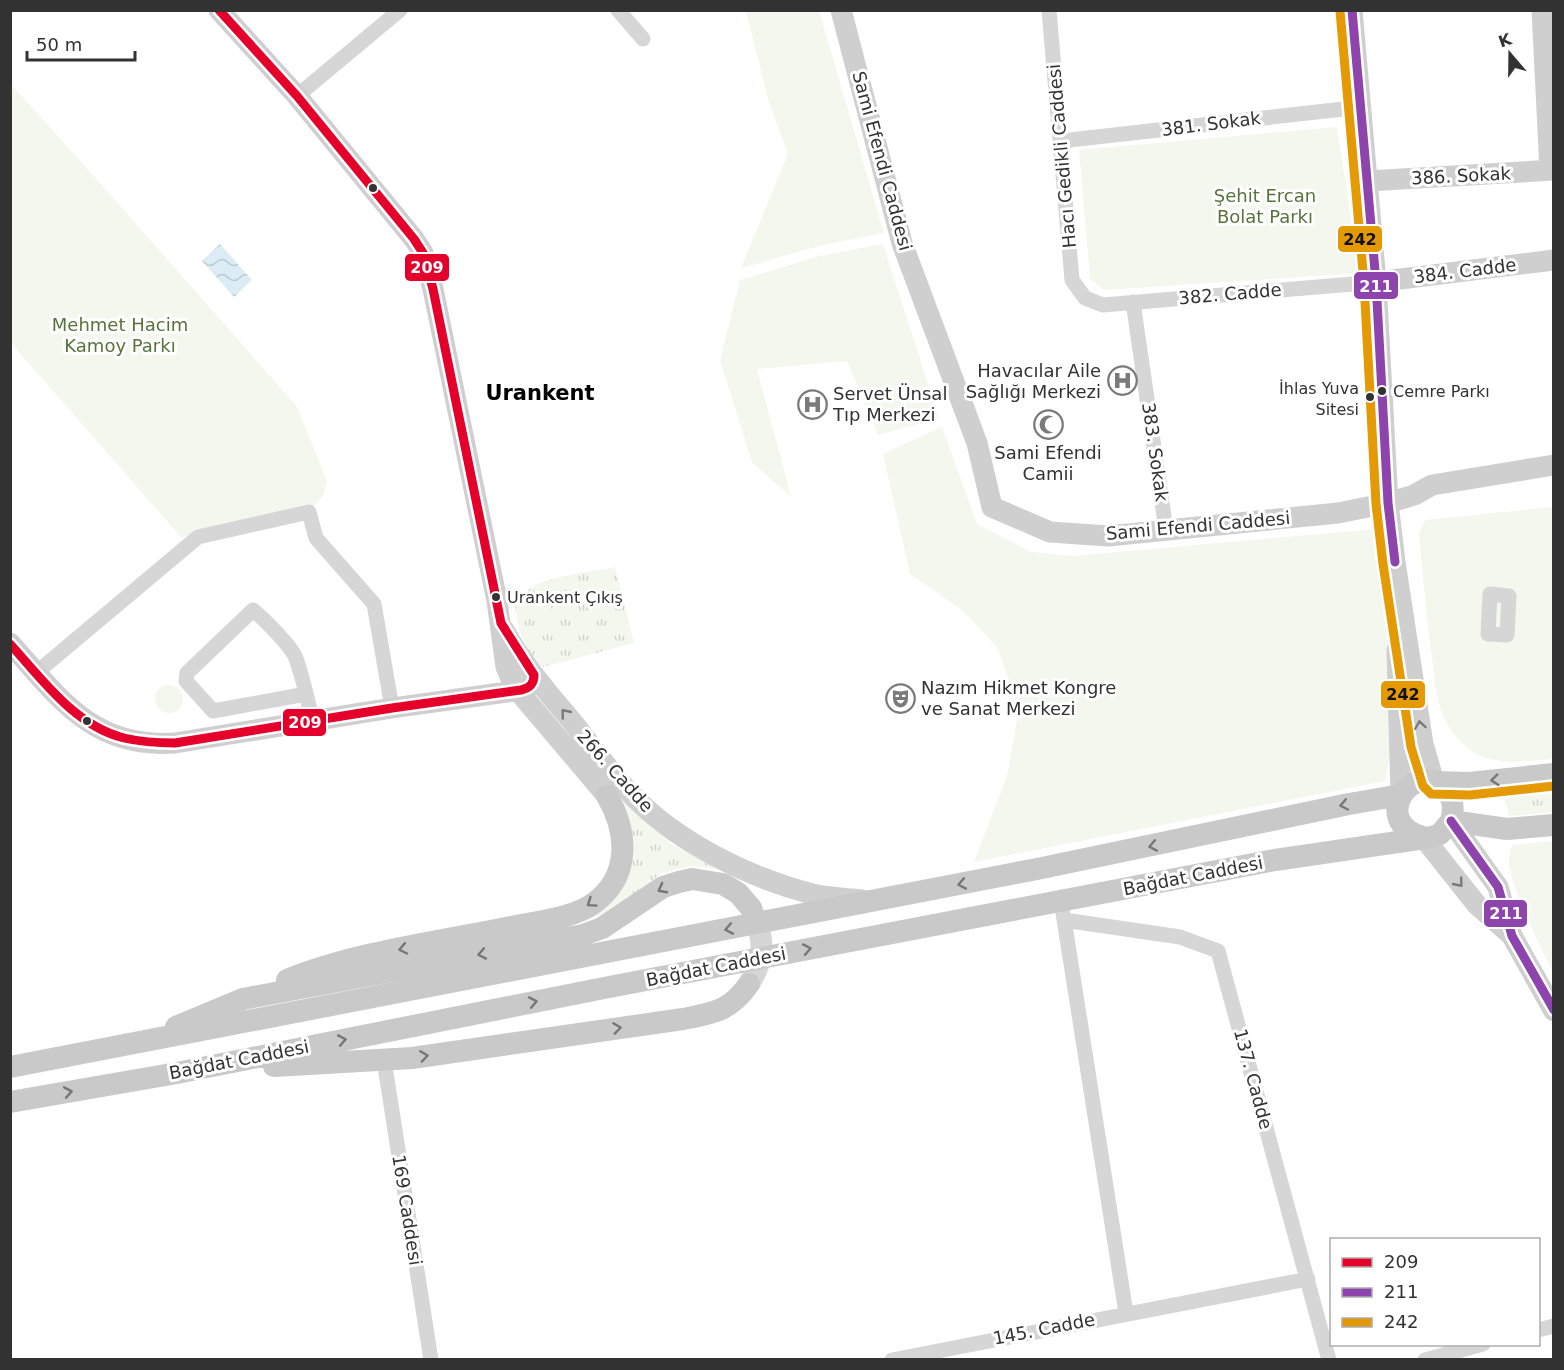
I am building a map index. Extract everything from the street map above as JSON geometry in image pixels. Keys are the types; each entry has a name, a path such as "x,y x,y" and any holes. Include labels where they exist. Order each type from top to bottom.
{"main road":[{"path":"14,653 60,700 86,721 118,737 146,744 175,743 490,693 522,676 501,623 423,254 401,222 297,96 219,10"},
{"name":"Sami Efendi Caddesi","path":"841,10 902,243 977,443 992,507 1050,532 1108,536 1338,513 1414,495 1432,484 1554,465"},
{"path":"1352,10 1376,282 1388,503 1423,744 1434,782 1449,793 1454,811 1452,820 1498,887 1512,936 1554,1011"},
{"path":"1546,22 1552,170"},
{"name":"386. Sokak","path":"1368,181 1552,170"},
{"name":"384. Cadde","path":"1376,282 1554,260"},
{"path":"1395,562 1401,795 1397,813 1400,822 1413,835 1423,837 1476,905 1512,936"},
{"name":"266. Cadde","path":"522,676 607,796"},
{"name":"266. Cadde","path":"522,676 629,792 675,832 704,850 745,870 791,888 814,894 871,901"},
{"name":"Bağdat Caddesi","path":"10,1067 871,901 1401,795 1415,783 1425,781 1469,783 1554,774"},
{"path":"154,1040 185,1022 317,969 561,916 594,903 606,891 617,873 623,854 617,812 607,796"},
{"path":"1452,820 1507,830 1554,825"},
{"name":"Bağdat Caddesi","path":"10,1102 177,1073 604,988 1062,911 1275,860 1440,834 1452,820"},
{"path":"243,999 583,935 602,928 663,887 692,879 723,885 738,893 751,908"},
{"path":"177,1073 412,1058 699,1016 731,1004 738,999 749,984"}],"street":[{"path":"297,96 400,10"},
{"path":"618,10 643,39"},
{"name":"Hacı Gedikli Caddesi","path":"1050,10 1072,280 1085,298"},
{"name":"381. Sokak","path":"1061,141 1361,106"},
{"name":"382. Cadde","path":"1085,298 1103,304 1376,282"},
{"name":"383. Sokak","path":"1133,302 1166,530"},
{"path":"36,673 198,537 309,512 316,538 374,604 392,708"},
{"path":"306,694 213,711 186,681 187,672 253,610 263,618 294,654 306,694 313,721"},
{"path":"1062,911 1126,1313"},
{"name":"137. Cadde","path":"1062,911 1179,938 1218,951 1329,1359"},
{"name":"169 Caddesi","path":"384,1060 431,1359"},
{"name":"145. Cadde","path":"892,1359 1308,1279"},
{"path":"1425,1359 1475,1346"}],"green space":[{"path":"746,11 819,11 884,233 819,246 741,268 788,154 769,102"},
{"name":"Mehmet Hacim Kamoy Parkı","path":"10,83 297,407 327,481 323,496 309,512 181,537 11,343"},
{"name":"Şehit Ercan Bolat Parkı","path":"1337,127 1359,273 1104,290 1090,279 1079,150"},
{"path":"883,244 939,418 878,435 847,361 757,369 791,497 752,462 720,360 740,280 820,256"},
{"path":"942,427 977,524 1031,552 1073,556 1376,529 1397,718 1385,781 974,862 1007,776 1019,708 997,647 962,610 910,574 883,454"},
{"path":"1553,507 1553,759 1512,762 1491,759 1472,751 1459,740 1443,716 1437,694 1426,611 1419,533 1425,520"},
{"path":"615,567 634,643 543,667 530,653 522,636 516,615 517,601 523,593 547,581"},
{"path":"549,598 557,632 539,636 531,602"},
{"path":"169,685 179,689 183,699 179,709 169,713 159,709 155,699 159,689"},
{"path":"1553,788 1553,812 1509,816 1504,792"},
{"path":"620,799 672,844 718,869 691,866 662,873 610,911 572,923 605,902"},
{"path":"1554,841 1553,972 1521,903 1509,863 1512,845"}],"water":[{"path":"220,244 252,280 234,297 202,261"}],"tunnel":[{"path":"749,984 759,964 762,946 759,929 751,908"}],"transit line":[{"name":"209","path":"10,644 61,700 90,723 124,738 155,742 175,743 521,690 529,687 533,681 534,675 501,623 433,289 423,253 297,96 219,10"},
{"name":"211","path":"1352,10 1376,282 1388,503 1395,562"},
{"name":"242","path":"1340,11 1364,283 1376,504 1411,747 1423,786 1431,794 1470,795 1554,786"},
{"name":"211","path":"1451,821 1498,887 1512,936 1554,1010"}],"place":[{"name":"Havacılar Aile Sağlığı Merkezi","path":"1122,381"},
{"name":"Cemre Parkı","path":"1382,391"},
{"name":"İhlas Yuva Sitesi","path":"1370,397"},
{"name":"Servet Ünsal Tıp Merkezi","path":"812,404"},
{"name":"Sami Efendi Camii","path":"1048,424"},
{"name":"Urankent Çıkış","path":"496,597"},
{"name":"Nazım Hikmet Kongre ve Sanat Merkezi","path":"900,698"}],"district":[{"name":"Urankent","path":"540,393"}]}
